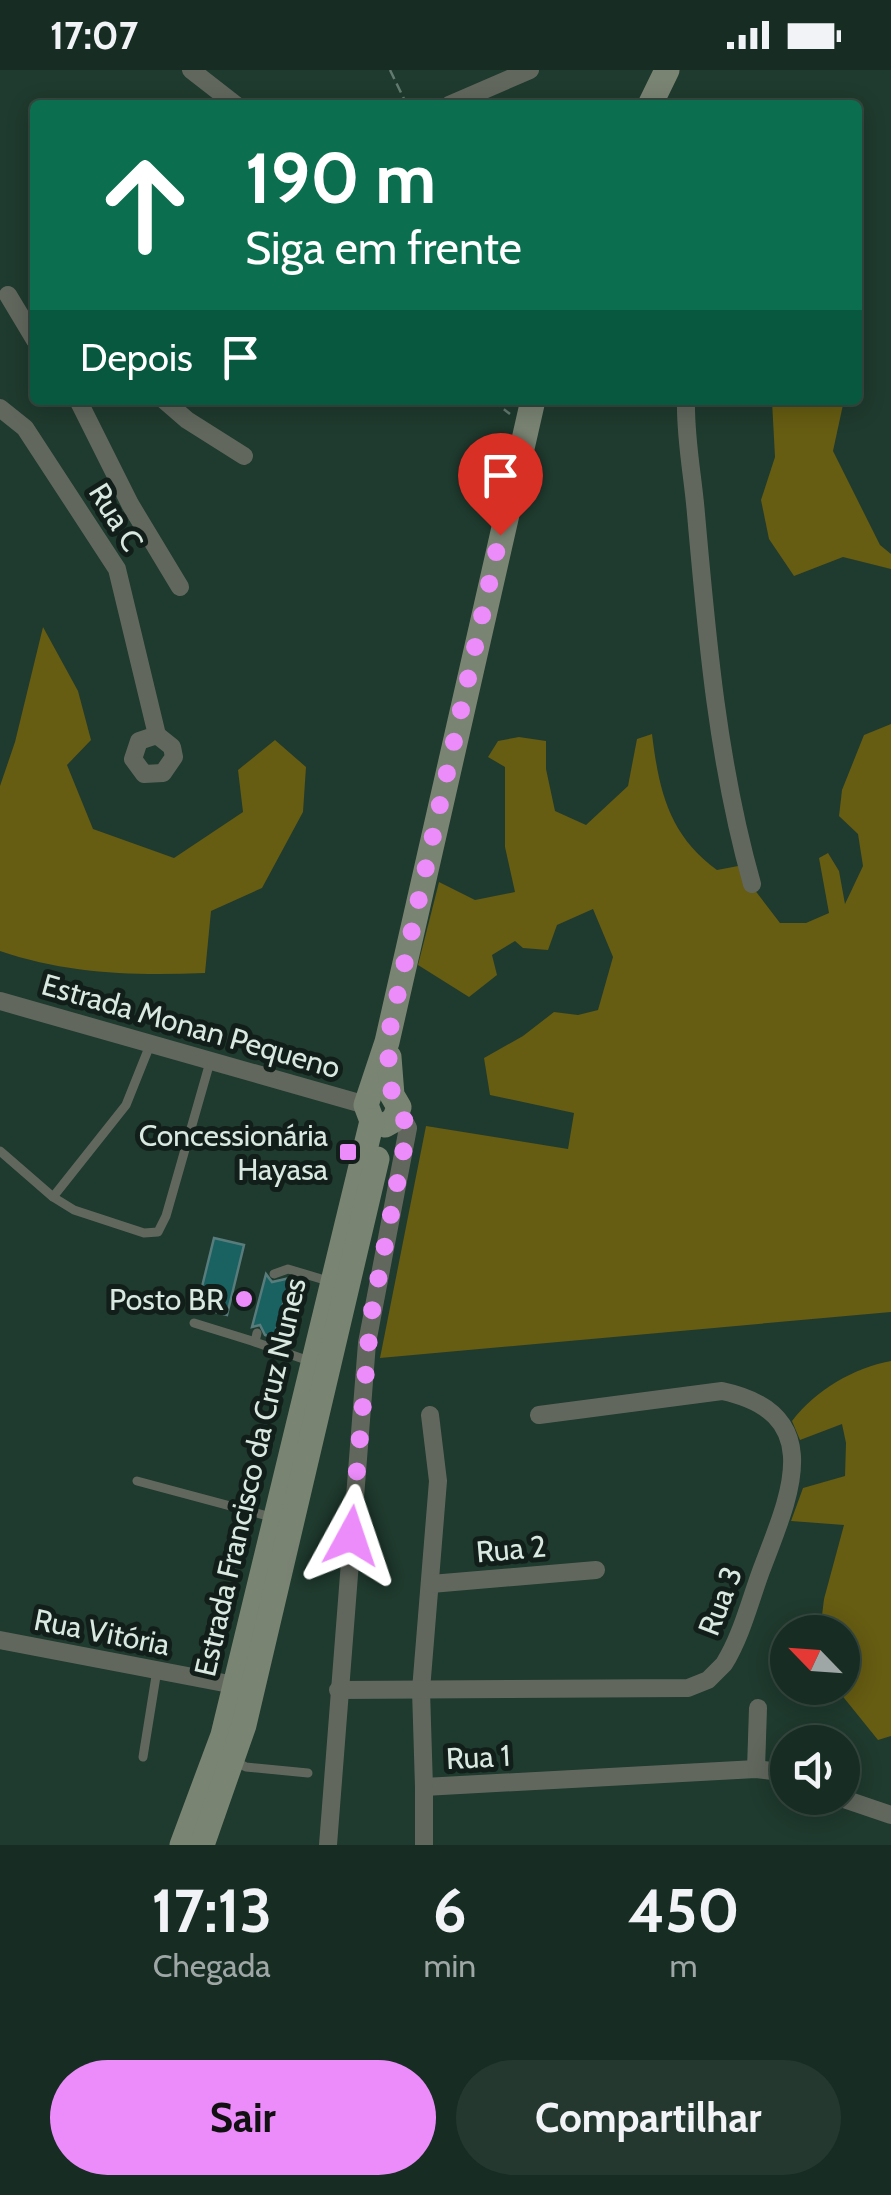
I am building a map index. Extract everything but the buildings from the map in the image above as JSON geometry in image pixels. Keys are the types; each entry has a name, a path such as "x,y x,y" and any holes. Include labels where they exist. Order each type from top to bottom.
{"main road":[{"path":"652,100 667,70"},
{"name":"Estrada Francisco da Cruz Nunes","path":"202,1845 234,1760 243,1687 381,1109 387,1042 531,405"},
{"name":"Estrada Francisco da Cruz Nunes","path":"182,1845 243,1687"}],"street":[{"path":"191,70 230,100"},
{"path":"459,100 497,78 530,70"},
{"path":"8,295 30,332"},
{"path":"80,405 130,504 180,587"},
{"path":"170,405 244,456"},
{"path":"686,405 711,672 732,809 752,884"},
{"name":"Rua C","path":"0,408 33,439 117,569 157,735"},
{"name":"Estrada Monan Pequeno","path":"0,1001 381,1109"},
{"path":"328,1845 368,1343 408,1128 381,1109"},
{"name":"Rua 3","path":"338,1690 688,1688 717,1673 730,1654 792,1482 788,1432 778,1418 741,1395 722,1391 539,1415"},
{"name":"Rua 1","path":"430,1415 438,1481 421,1690 424,1787 770,1771"},
{"name":"Rua 2","path":"431,1584 596,1570"},
{"name":"Rua Vitória","path":"1,1646 243,1687"},
{"path":"756,1769 758,1708"},
{"path":"424,1787 424,1845"},
{"path":"860,1804 891,1815"}],"lane":[{"path":"53,1197 126,1105 150,1044"},
{"path":"0,1151 74,1210 144,1233 158,1232 210,1062"},
{"path":"274,1274 288,1268 339,1284"},
{"path":"194,1324 256,1338 320,1364"},
{"path":"137,1481 283,1520"},
{"path":"142,1757 157,1670"},
{"path":"234,1760 246,1767 308,1772"}],"path":[{"path":"390,70 405,100"},
{"path":"497,405 504,412"}],"shaded area":[{"path":"772,405 843,405 833,451 880,545 891,554 891,569 843,557 794,576 769,539 761,500 775,457"},
{"path":"43,627 78,691 91,740 67,765 93,829 174,858 243,812 238,770 275,740 306,767 303,812 262,888 211,911 205,973 101,972 51,965 0,951 0,786"},
{"path":"891,724 891,1312 380,1358 426,1126 568,1149 574,1113 490,1095 484,1058 523,1036 554,1012 578,1015 598,1010 613,957 593,909 557,925 548,950 523,948 515,941 492,955 497,975 469,997 418,965 439,882 475,900 515,892 505,847 505,767 488,757 498,741 519,737 546,741 546,769 555,811 586,825 628,786 637,739 652,734 663,793 688,842 717,870 754,863 754,889 780,923 806,923 829,913 819,858 828,853 839,871 845,904 863,866 858,834 839,816 842,790 864,735"},
{"path":"891,1361 891,1736 878,1740 850,1705 860,1705 860,1615 822,1615 844,1525 791,1521 803,1488 845,1476 846,1443 842,1424 800,1440 792,1421 836,1382"}],"place":[{"name":"Concessionária Hayasa","path":"348,1152"},
{"name":"Posto BR","path":"244,1299"}],"route":[{"path":"351,1536 371,1316 408,1128 392,1095 387,1042 500,535"}]}
